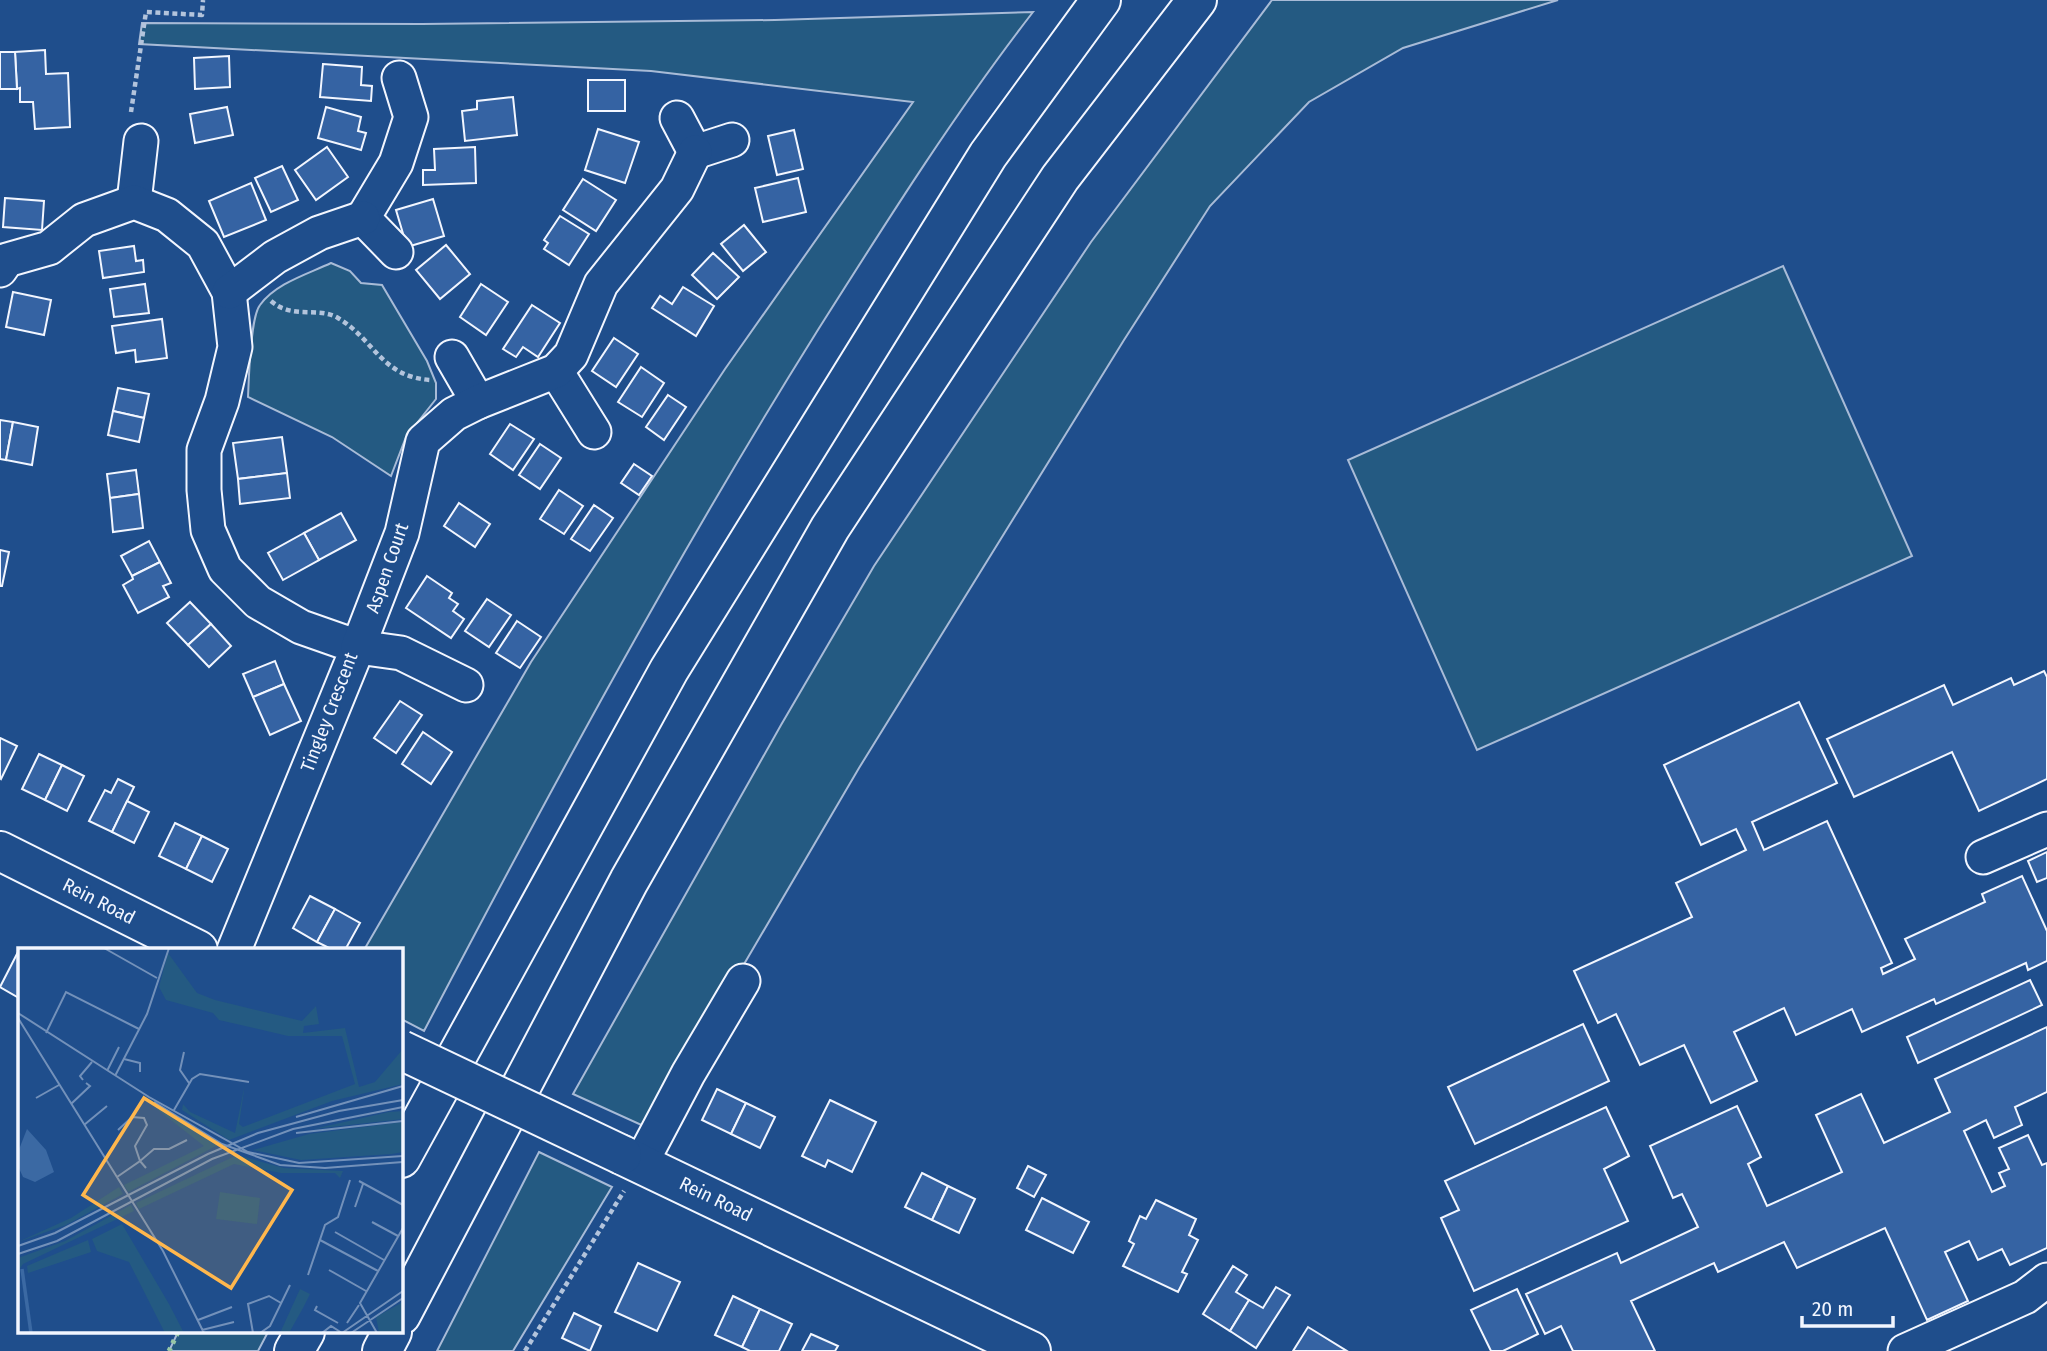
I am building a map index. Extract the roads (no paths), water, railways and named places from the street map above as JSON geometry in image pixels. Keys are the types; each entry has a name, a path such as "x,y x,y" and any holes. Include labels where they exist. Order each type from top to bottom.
{"main road":[{"path":"402,1156 669,670 988,155 1101,0"},
{"path":"402,1313 629,881 830,528 1060,178 1197,0"},
{"name":"Rein Road","path":"0,851 194,948"},
{"name":"Rein Road","path":"402,1050 1031,1351"},
{"path":"294,1351 304,1334"},
{"path":"382,1351 391,1334"}],"street":[{"path":"242,283 275,257 319,233 363,218 396,163 411,117 399,78"},
{"path":"677,118 695,152"},
{"path":"594,432 555,372 571,355 601,284 677,188 695,152 732,140"},
{"path":"0,270 7,260 49,248 84,220 134,202 141,141"},
{"name":"Tingley Crescent","path":"134,202 167,215 203,244 242,283 235,346 222,401 204,450 208,530 225,569 258,603 300,627 358,647 235,948"},
{"path":"363,218 396,252"},
{"name":"Aspen Court","path":"358,647 402,533 423,442 454,414 464,379 555,372"},
{"path":"358,647 401,653 466,685"},
{"path":"1983,857 2047,829"},
{"path":"631,1159 688,1074 743,981"},
{"path":"1905,1351 2025,1297 2047,1280"}]}
